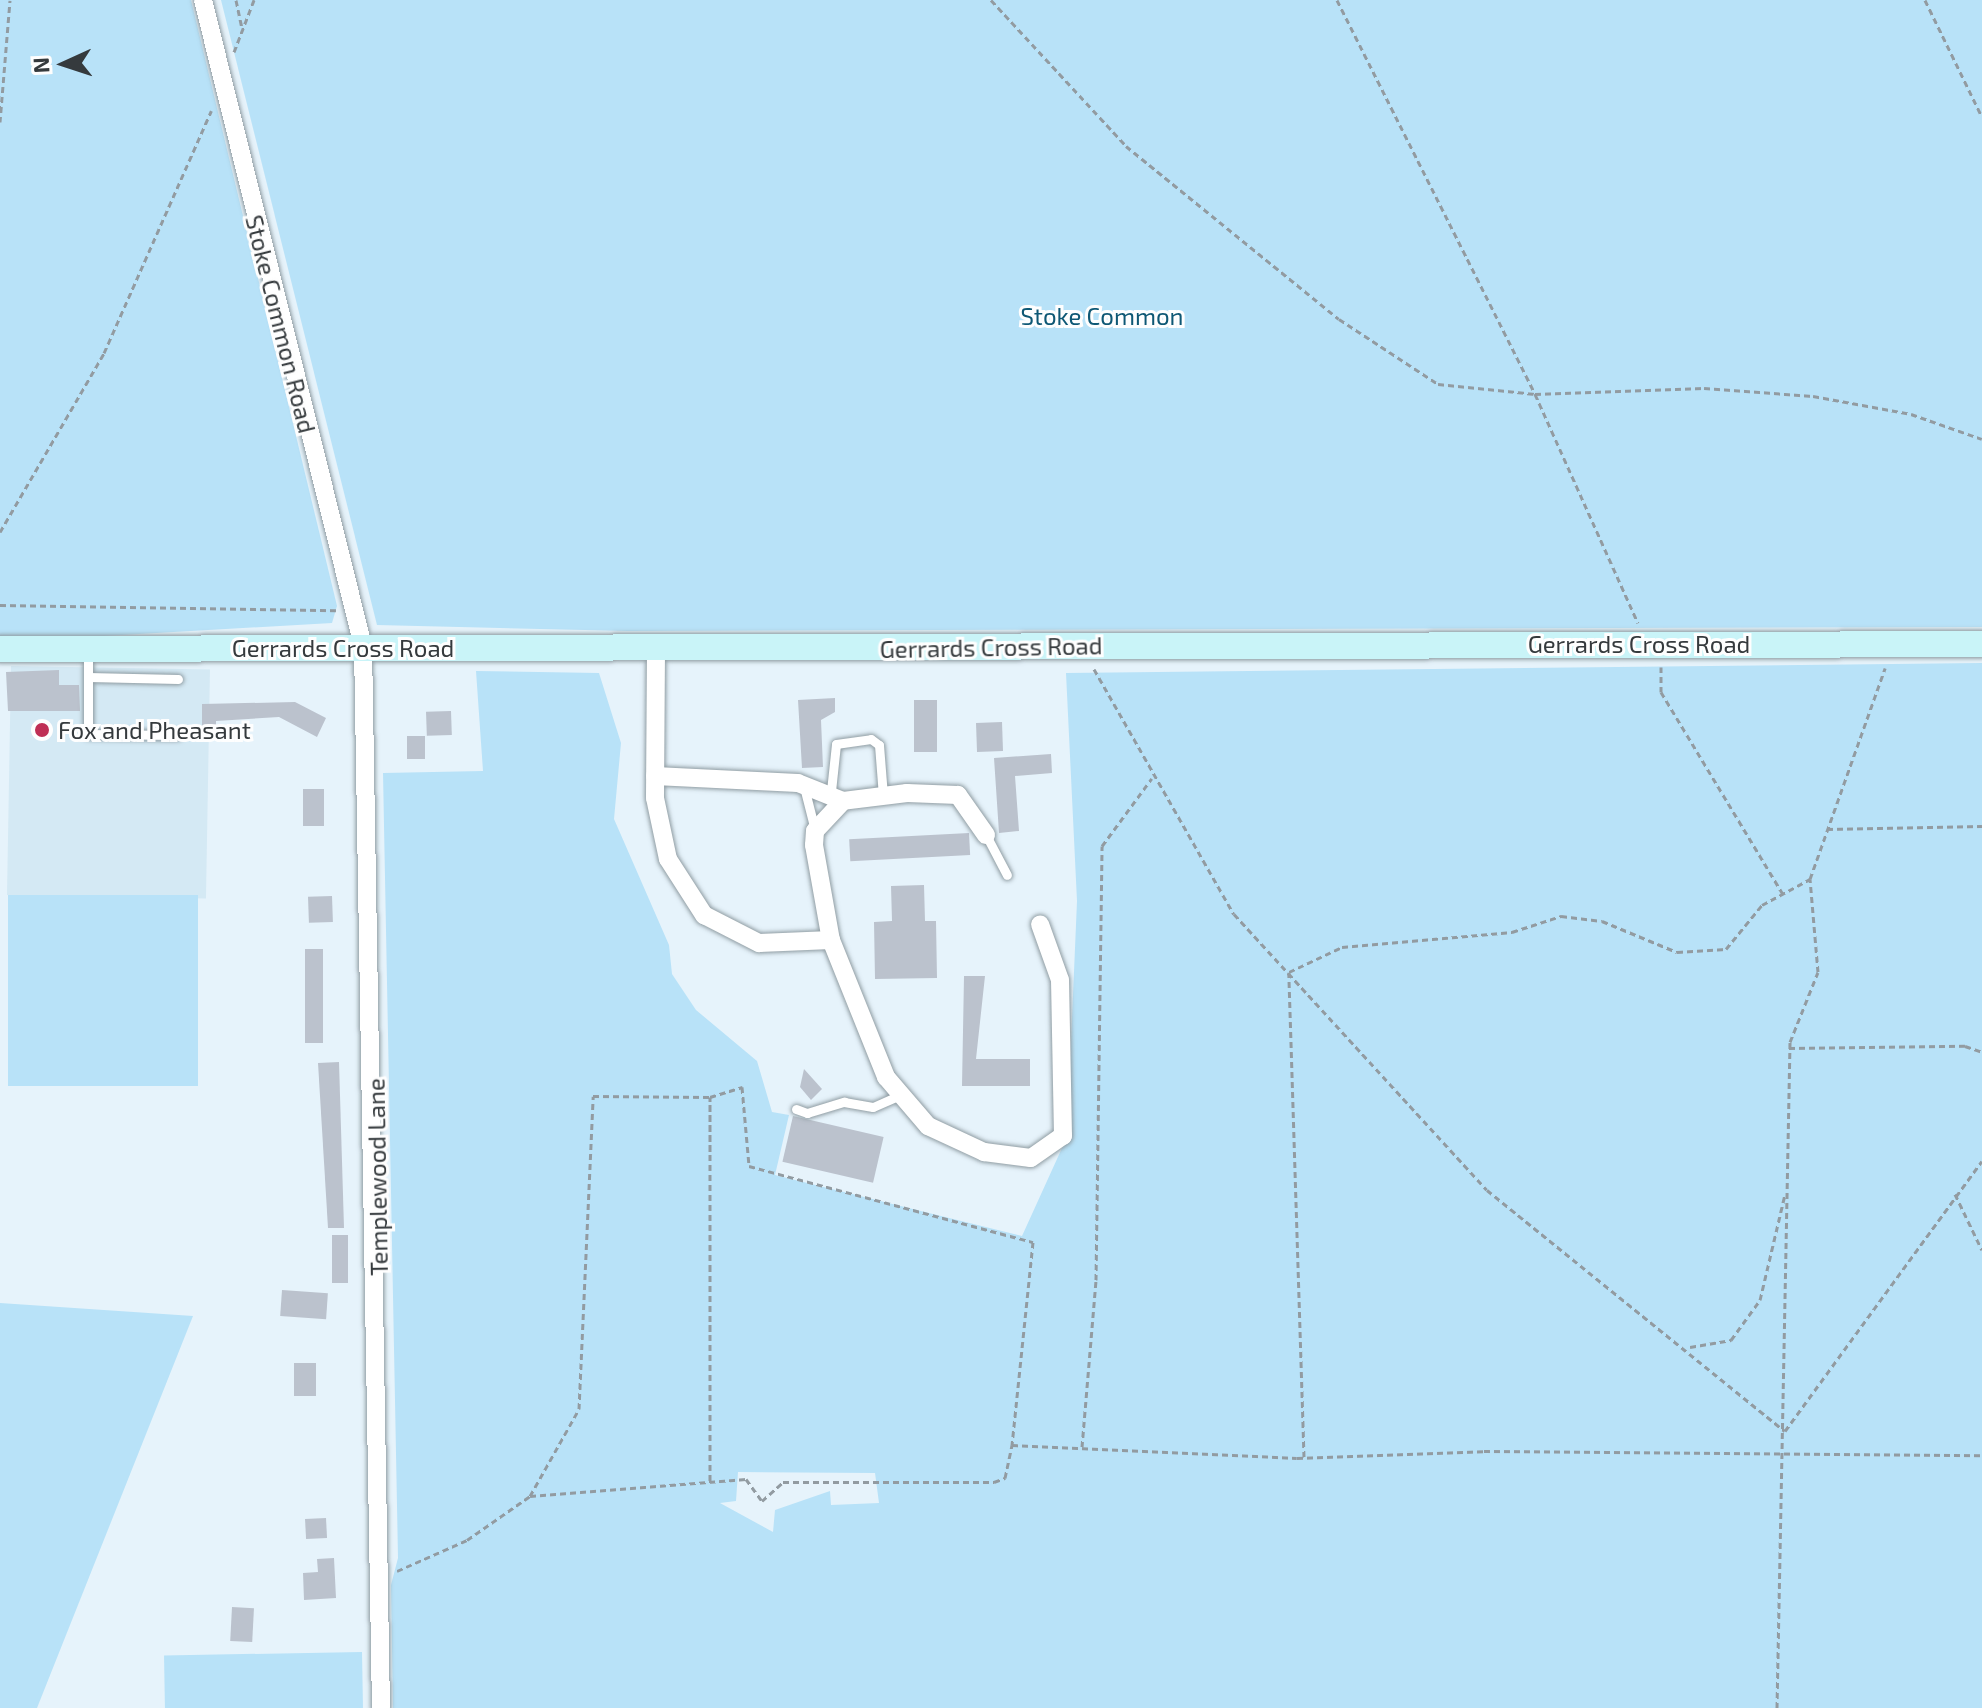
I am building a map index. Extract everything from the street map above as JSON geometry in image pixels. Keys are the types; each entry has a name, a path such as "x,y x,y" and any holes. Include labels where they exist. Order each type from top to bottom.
{"main road":[{"name":"Gerrards Cross Road","path":"0,649 363,646 656,651 1081,646 1982,644"}],"street":[{"name":"Stoke Common Road","path":"203,0 363,646"},
{"name":"Templewood Lane","path":"363,646 382,1578 381,1708"},
{"path":"656,651 655,776 668,859 704,915 759,943 831,940"},
{"path":"655,776 802,784 837,796 958,795 986,835"},
{"path":"837,796 815,831 831,940 854,1010 898,1096 928,1126 984,1152 1031,1158 1063,1136 1060,980 1040,924"}],"lane":[{"path":"88,650 88,734 177,735"},
{"path":"88,677 178,679"},
{"path":"837,796 836,744 871,739 879,745 883,796"},
{"path":"802,784 815,831"},
{"path":"986,835 1007,875"},
{"path":"796,1109 807,1113 844,1102 873,1107 898,1096"}],"path":[{"path":"0,122 10,0"},
{"path":"236,0 243,30"},
{"path":"0,532 104,353 223,83 254,0"},
{"path":"991,0 1126,146 1339,319 1438,384 1535,394 1704,388 1813,396 1911,414 1982,439"},
{"path":"1337,0 1535,394 1654,644 1661,692 1783,894"},
{"path":"1925,0 1982,117"},
{"path":"0,605 352,611"},
{"path":"1777,1708 1785,1456 1789,1048 1818,972 1810,879 1865,738 1892,645"},
{"path":"1081,646 1152,778 1234,914 1487,1190 1690,1347 1785,1431"},
{"path":"1082,1447 1096,1280 1102,846 1152,778"},
{"path":"1827,829 1982,826"},
{"path":"1289,972 1342,947 1512,932 1561,916 1602,921 1677,952 1726,949 1743,937 1762,905 1810,879"},
{"path":"1289,972 1304,1458"},
{"path":"1789,1048 1965,1046 1982,1052"},
{"path":"382,1578 467,1540 530,1496 579,1409 593,1096 710,1097 742,1087 749,1166 1033,1242 1012,1445 1005,1478 994,1482 783,1482 762,1501 746,1479 530,1496"},
{"path":"710,1097 710,1481"},
{"path":"1785,1431 1982,1161"},
{"path":"1690,1347 1731,1340 1760,1300 1786,1188"},
{"path":"1955,1194 1982,1250"},
{"path":"1012,1445 1304,1458 1484,1451 1785,1456 1982,1455"}],"shaded area":[{"path":"11,666 210,669 206,898 7,895"}],"green space":[{"path":"0,0 191,0 337,606 332,623 0,642"},
{"name":"Stoke Common","path":"221,0 1982,0 1982,627 628,631 377,625"},
{"path":"1982,663 1982,1708 393,1708 391,1585 398,1558 383,773 483,771 476,671 599,673 621,743 614,819 669,945 672,974 696,1010 757,1061 772,1112 789,1115 775,1175 1022,1236 1067,1137 1077,901 1066,673","holes":["738,1472 875,1473 879,1503 831,1505 830,1491 775,1510 773,1532 720,1503 736,1501"]},
{"path":"8,895 198,895 198,1086 8,1086"},
{"path":"0,1303 193,1316 37,1708 0,1708"},
{"path":"362,1652 363,1708 165,1708 164,1655"}],"building":[{"name":"Fox and Pheasant","path":"59,670 59,685 79,685 80,711 8,711 6,672"},
{"path":"835,698 835,712 821,720 823,767 802,768 798,700"},
{"path":"914,700 937,700 937,752 914,752"},
{"path":"295,702 326,718 317,737 279,717 216,721 216,740 202,740 202,704"},
{"path":"451,711 452,735 427,736 426,712"},
{"path":"1002,722 1003,751 977,752 976,723"},
{"path":"407,736 425,736 425,759 407,759"},
{"path":"1051,754 1052,773 1015,776 1019,831 999,833 994,758"},
{"path":"303,789 324,789 324,826 303,826"},
{"path":"969,833 970,855 850,861 849,839"},
{"path":"924,885 925,921 936,921 937,978 875,979 874,922 892,921 891,886"},
{"path":"332,896 333,922 309,923 308,897"},
{"path":"305,949 323,949 323,1043 305,1043"},
{"path":"964,976 985,976 976,1059 1030,1059 1030,1086 962,1086"},
{"path":"339,1062 344,1228 328,1228 318,1063"},
{"path":"804,1069 822,1089 811,1100 800,1087"},
{"path":"793,1116 884,1137 873,1183 782,1162"},
{"path":"332,1235 348,1235 348,1283 332,1283"},
{"path":"282,1290 328,1293 326,1319 280,1316"},
{"path":"294,1363 316,1363 316,1396 294,1396"},
{"path":"326,1518 327,1538 306,1539 305,1519"},
{"path":"334,1558 336,1598 304,1600 303,1573 318,1572 317,1559"},
{"path":"232,1607 254,1608 252,1642 230,1641"}],"place":[{"name":"Fox and Pheasant","path":"42,730"}]}
